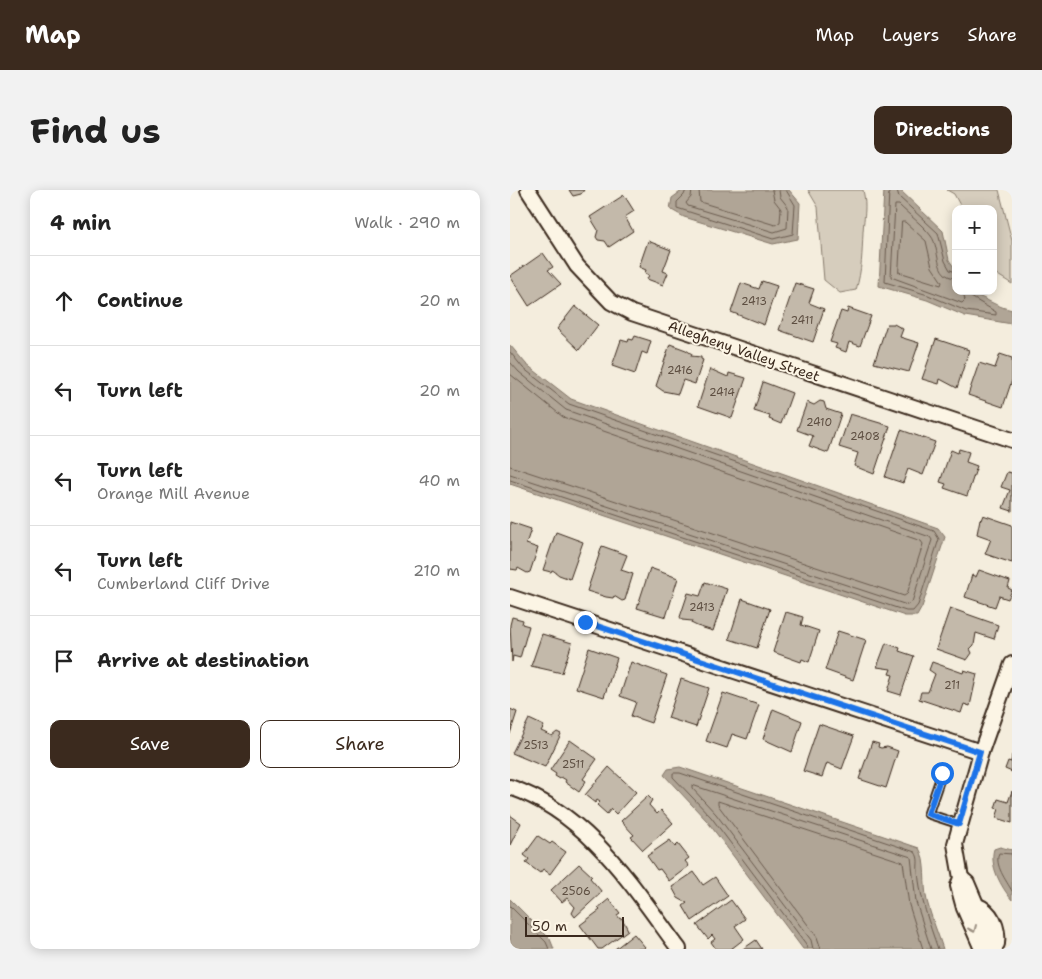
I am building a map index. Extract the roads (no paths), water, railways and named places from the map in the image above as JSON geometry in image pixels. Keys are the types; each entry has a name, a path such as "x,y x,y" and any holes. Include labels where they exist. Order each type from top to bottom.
{"street":[{"name":"Allegheny Valley Street","path":"528,190 577,266 612,302 632,313 1012,440"},
{"path":"510,597 980,752"},
{"path":"982,949 969,906 967,883 961,878 955,844 980,752 1012,664"},
{"path":"510,787 549,805 598,844 618,865 679,949"},
{"path":"969,906 996,949"}],"lane":[{"path":"942,773 928,814 959,824"}],"water":[{"path":"683,190 789,190 800,203 798,239 773,244 684,217 670,209 672,198"},
{"path":"884,190 900,190 943,231 949,260 952,264 952,295 976,295 1012,310 1012,324 965,316 927,300 879,286"},
{"path":"510,345 526,364 571,399 938,528 945,537 922,607 917,616 905,616 510,484"},
{"path":"680,767 919,848 924,866 927,901 943,949 803,949 707,821 664,775 668,769"},
{"path":"1000,847 1012,850 1012,900 1000,882 993,862 994,849"},
{"path":"510,899 550,939 554,949 510,949"}]}
